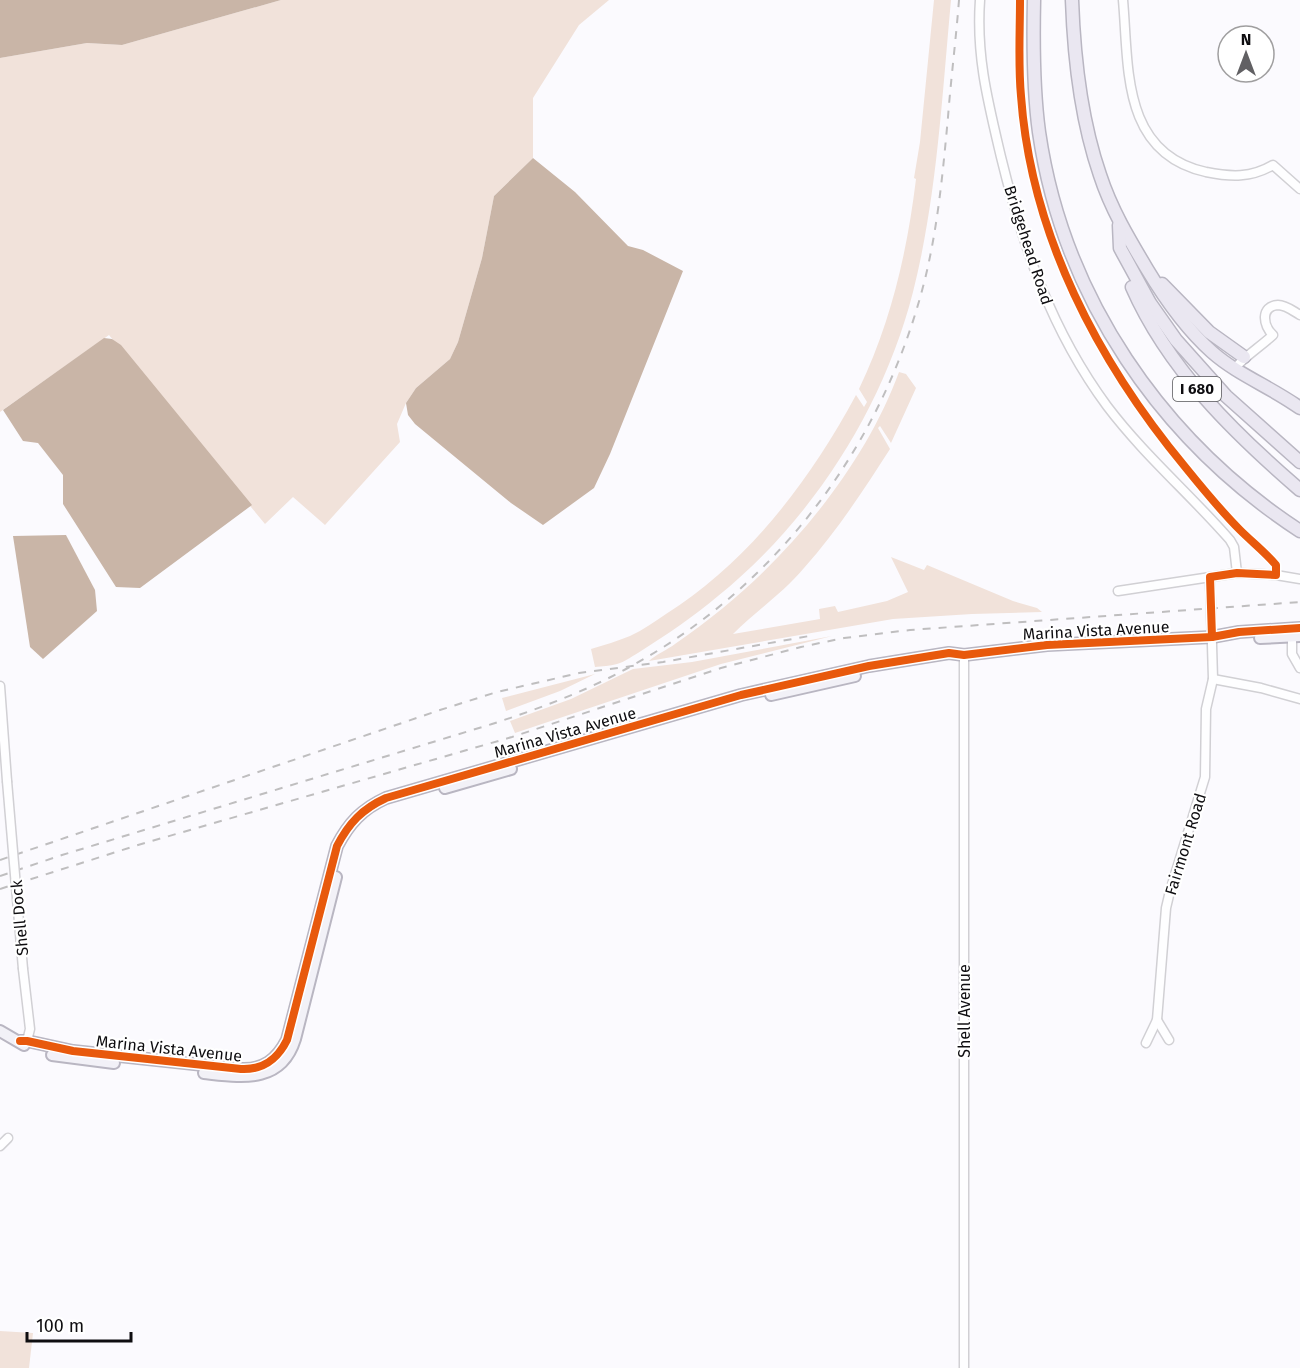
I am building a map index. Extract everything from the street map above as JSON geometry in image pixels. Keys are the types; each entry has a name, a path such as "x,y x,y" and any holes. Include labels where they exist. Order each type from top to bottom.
{"highway":[{"name":"I 680","path":"1034,0 1034,71 1042,153 1061,225 1092,302 1134,372 1176,425 1206,458 1235,483 1300,531"},
{"name":"I 680","path":"1072,0 1076,58 1086,118 1100,176 1119,221 1149,273 1190,330 1234,369 1300,408"},
{"name":"I 680","path":"1119,221 1120,248 1158,315 1200,369 1237,407 1300,462"},
{"name":"I 680","path":"1128,264 1131,284 1136,296 1187,376 1241,437 1300,490"},
{"path":"1149,273 1215,337 1244,357"}],"main road":[{"name":"Marina Vista Avenue","path":"1212,637 1239,632 1300,628"},
{"name":"Marina Vista Avenue","path":"0,1031 23,1041 73,1052 250,1070 263,1066 278,1056 287,1040 337,846 351,822 360,813 386,798 741,695 869,666 949,653 964,655 1047,645 1212,637 1237,639 1296,636"}],"street":[{"name":"Bridgehead Road","path":"980,0 978,42 991,116 1014,207 1048,306 1080,364 1106,404 1146,453 1230,540 1234,547 1237,573"},
{"path":"1123,0 1134,105 1142,126 1150,136 1171,156 1202,171 1243,176 1261,172 1273,165 1300,189"},
{"path":"1234,369 1244,357 1256,350 1272,335 1264,321 1267,312 1272,307 1282,306 1300,315"},
{"path":"1118,591 1237,573 1300,579"},
{"name":"Fairmont Road","path":"1146,1043 1157,1020 1166,908 1205,777 1206,709 1213,680 1210,577"},
{"path":"1296,636 1292,654 1300,668"},
{"name":"Shell Avenue","path":"964,655 964,1368"},
{"path":"1213,680 1261,688 1300,699"},
{"name":"Shell Dock","path":"0,686 30,1029 23,1041"},
{"path":"1157,1020 1169,1040"},
{"path":"0,1146 8,1138"}],"shaded area":[{"path":"0,0 281,0 122,45 87,43 0,58"},
{"path":"281,0 609,0 579,25 533,98 533,158 494,196 482,258 458,342 450,359 416,388 406,403 397,424 400,442 325,525 293,497 265,524 109,335 0,412 0,58 87,43 122,45"},
{"path":"934,0 951,0 938,147 928,220 913,292 900,336 863,420 840,459 813,497 784,533 752,566 700,611 651,645 620,663 595,667 591,649 630,636 653,623 724,570 750,544 797,489 856,395 864,407 867,402 859,389 889,313 908,234 916,179 914,178 920,142"},
{"path":"533,158 575,192 628,246 643,250 683,271 610,454 594,488 543,525 511,503 415,424 408,415 406,403 416,388 450,359 458,342 482,258 494,196"},
{"path":"104,338 112,339 121,345 252,505 140,588 116,587 63,504 63,475 38,443 23,441 3,410"},
{"path":"899,372 906,374 916,388 891,443 880,426 878,428 890,449 828,540 787,586 733,634 820,619 819,609 835,606 838,612 887,601 908,592 891,557 924,570 927,565 1013,601 1037,608 1042,612 893,619 649,661 687,636 723,608 777,558 802,531 848,470 868,438"},
{"path":"66,535 95,590 97,611 43,659 30,647 13,536"},
{"path":"832,636 721,664 515,733 510,721 571,699 633,669 692,662"},
{"path":"595,674 560,691 506,711 502,698"},
{"path":"0,1331 33,1333 29,1368 0,1368"}],"railway":[{"path":"0,876 544,706 626,669 681,636 731,597 776,554 817,506 852,454 882,398 907,340 930,259 937,219 959,0"},
{"path":"0,889 138,845 512,737 721,668 801,647 844,638 910,630 1300,602"},
{"path":"0,860 497,692 579,673 663,662 815,635"}],"cycle path":[{"path":"1020,0 1020,84 1027,148 1054,247 1074,294 1124,385 1154,427 1219,508 1276,565 1276,575 1237,573 1210,577 1212,637"},
{"path":"20,1041 73,1051 241,1069 263,1066 279,1053 287,1040 337,846 346,830 357,818 386,798 741,695 869,666 949,653 964,655 1047,645 1212,637 1239,632 1300,628"}]}
